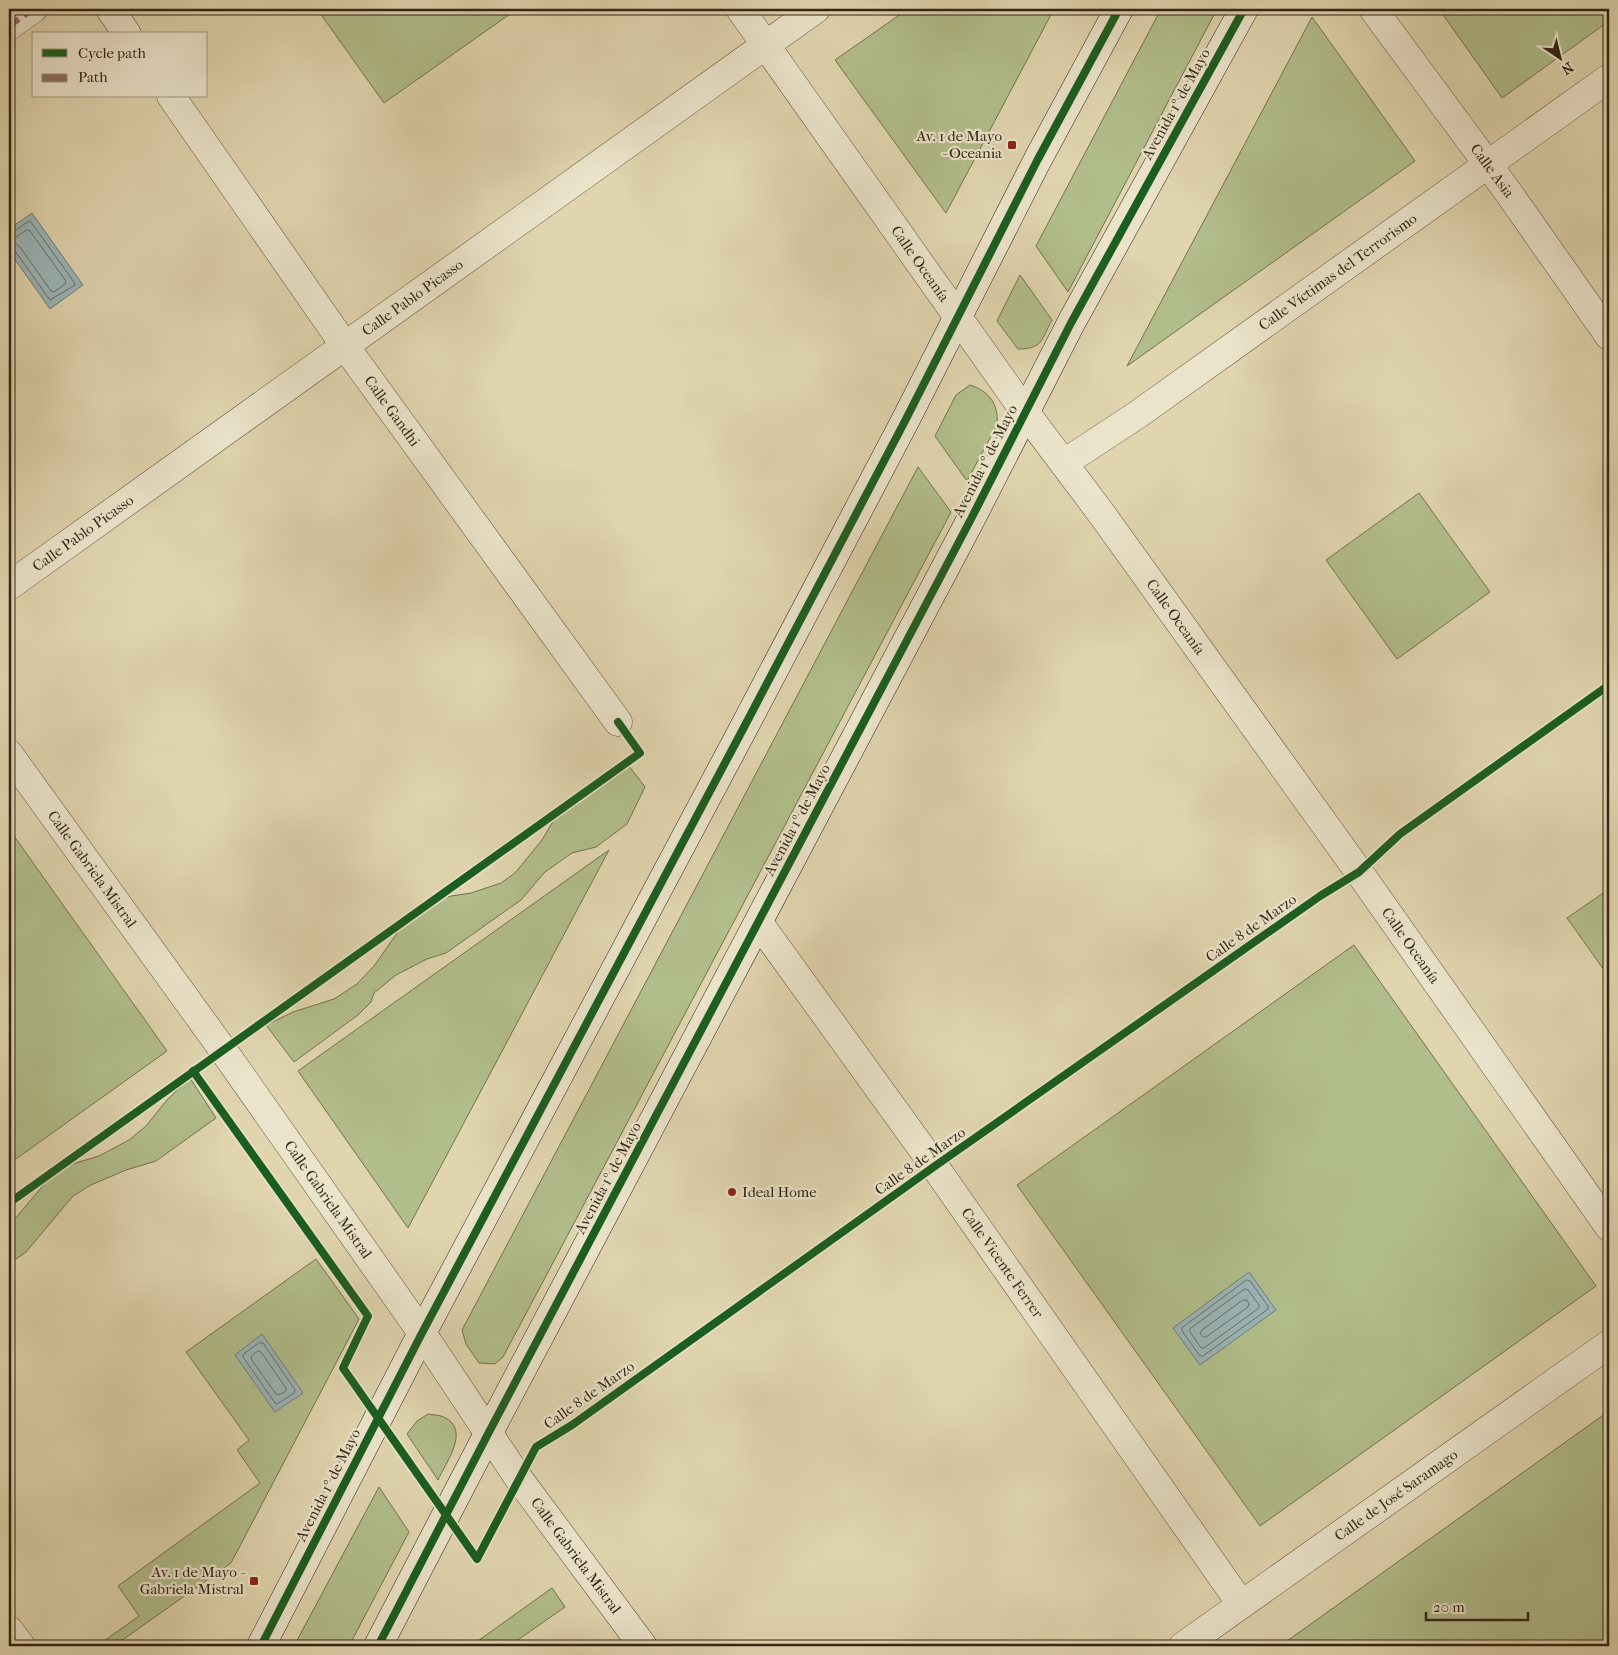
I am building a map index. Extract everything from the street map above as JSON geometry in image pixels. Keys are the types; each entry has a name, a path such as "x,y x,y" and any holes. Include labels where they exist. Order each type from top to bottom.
{"street":[{"path":"9,26 33,9"},
{"path":"110,9 126,32"},
{"name":"Calle Oceanía","path":"740,9 958,318 1359,872 1609,1227"},
{"name":"Calle Pablo Picasso","path":"9,586 816,9"},
{"name":"Avenida 1º de Mayo","path":"261,1646 422,1333 742,731 958,318 1038,159 1119,9"},
{"name":"Avenida 1º de Mayo","path":"378,1646 489,1432 972,520 1071,323 1244,9"},
{"name":"Calle Asia","path":"1373,9 1488,165 1609,336"},
{"name":"Calle Víctimas del Terrorismo","path":"1064,463 1145,409 1609,78"},
{"name":"Calle Gandhi","path":"172,98 345,346 618,722"},
{"name":"Calle Gabriela Mistral","path":"9,754 223,1050 422,1333 519,1480 643,1646"},
{"name":"Calle Vicente Ferrer","path":"759,923 931,1160 1241,1604"},
{"name":"Calle de José Saramago","path":"1183,1646 1609,1344"},
{"path":"9,1630 21,1646"}],"green space":[{"path":"317,9 517,9 384,103"},
{"path":"908,9 1054,9 946,213 835,60"},
{"path":"1161,9 1217,9 1068,292 1036,246"},
{"path":"1439,9 1609,9 1609,21 1502,98"},
{"path":"1312,17 1415,161 1127,366"},
{"path":"1020,275 1052,320 1040,342 1026,349 1018,349 997,321"},
{"path":"970,385 983,391 991,399 996,411 997,425 967,481 935,436 956,395"},
{"path":"918,467 951,512 503,1357 495,1364 479,1363 466,1344 462,1330"},
{"path":"1419,493 1490,592 1397,659 1326,560"},
{"path":"629,766 645,787 627,824 596,847 572,853 545,872 521,900 446,953 427,959 396,975 374,993 371,1002 358,1015 294,1062 266,1025 293,1012 334,999 357,984 374,966 400,929 445,897 471,893 501,883 515,873 542,840 555,818"},
{"path":"9,829 167,1051 9,1164"},
{"path":"609,850 408,1228 298,1071"},
{"path":"1609,889 1609,977 1567,918"},
{"path":"1354,945 1596,1286 1260,1526 1017,1185"},
{"path":"190,1078 216,1118 156,1161 126,1170 91,1185 73,1196 26,1252 9,1264 9,1226 46,1182 69,1165 99,1156 129,1140 146,1126 167,1100"},
{"path":"316,1259 359,1319 231,1563 114,1646 97,1646 139,1616 118,1586 260,1483 237,1450 249,1440 186,1352"},
{"path":"1609,1411 1609,1646 1280,1646"},
{"path":"428,1414 444,1417 452,1423 456,1430 456,1438 451,1456 438,1480 407,1434 417,1421"},
{"path":"379,1487 409,1532 349,1646 294,1646"},
{"path":"552,1588 565,1607 515,1642 518,1646 471,1646"}],"water":[{"path":"32,213 83,285 50,309 9,251 9,229"},
{"path":"1249,1272 1276,1310 1200,1365 1173,1328"},
{"path":"262,1334 303,1393 275,1412 235,1355"}],"marked path":[{"path":"9,26 33,9"}],"cycle path":[{"path":"261,1646 422,1333 742,731 905,421 1038,159 1119,9"},
{"path":"378,1646 971,519 1071,323 1244,9"},
{"name":"Calle 8 de Marzo","path":"193,1071 368,1316 343,1368 477,1559 536,1447 572,1425 935,1166 1320,896 1359,872 1400,834 1609,685"},
{"path":"9,1203 640,753 618,722"}],"place":[{"name":"Av. 1 de Mayo - Oceania","path":"1012,145"},
{"name":"Ideal Home","path":"732,1192"},
{"name":"Av. 1 de Mayo - Gabriela Mistral","path":"254,1581"}]}
